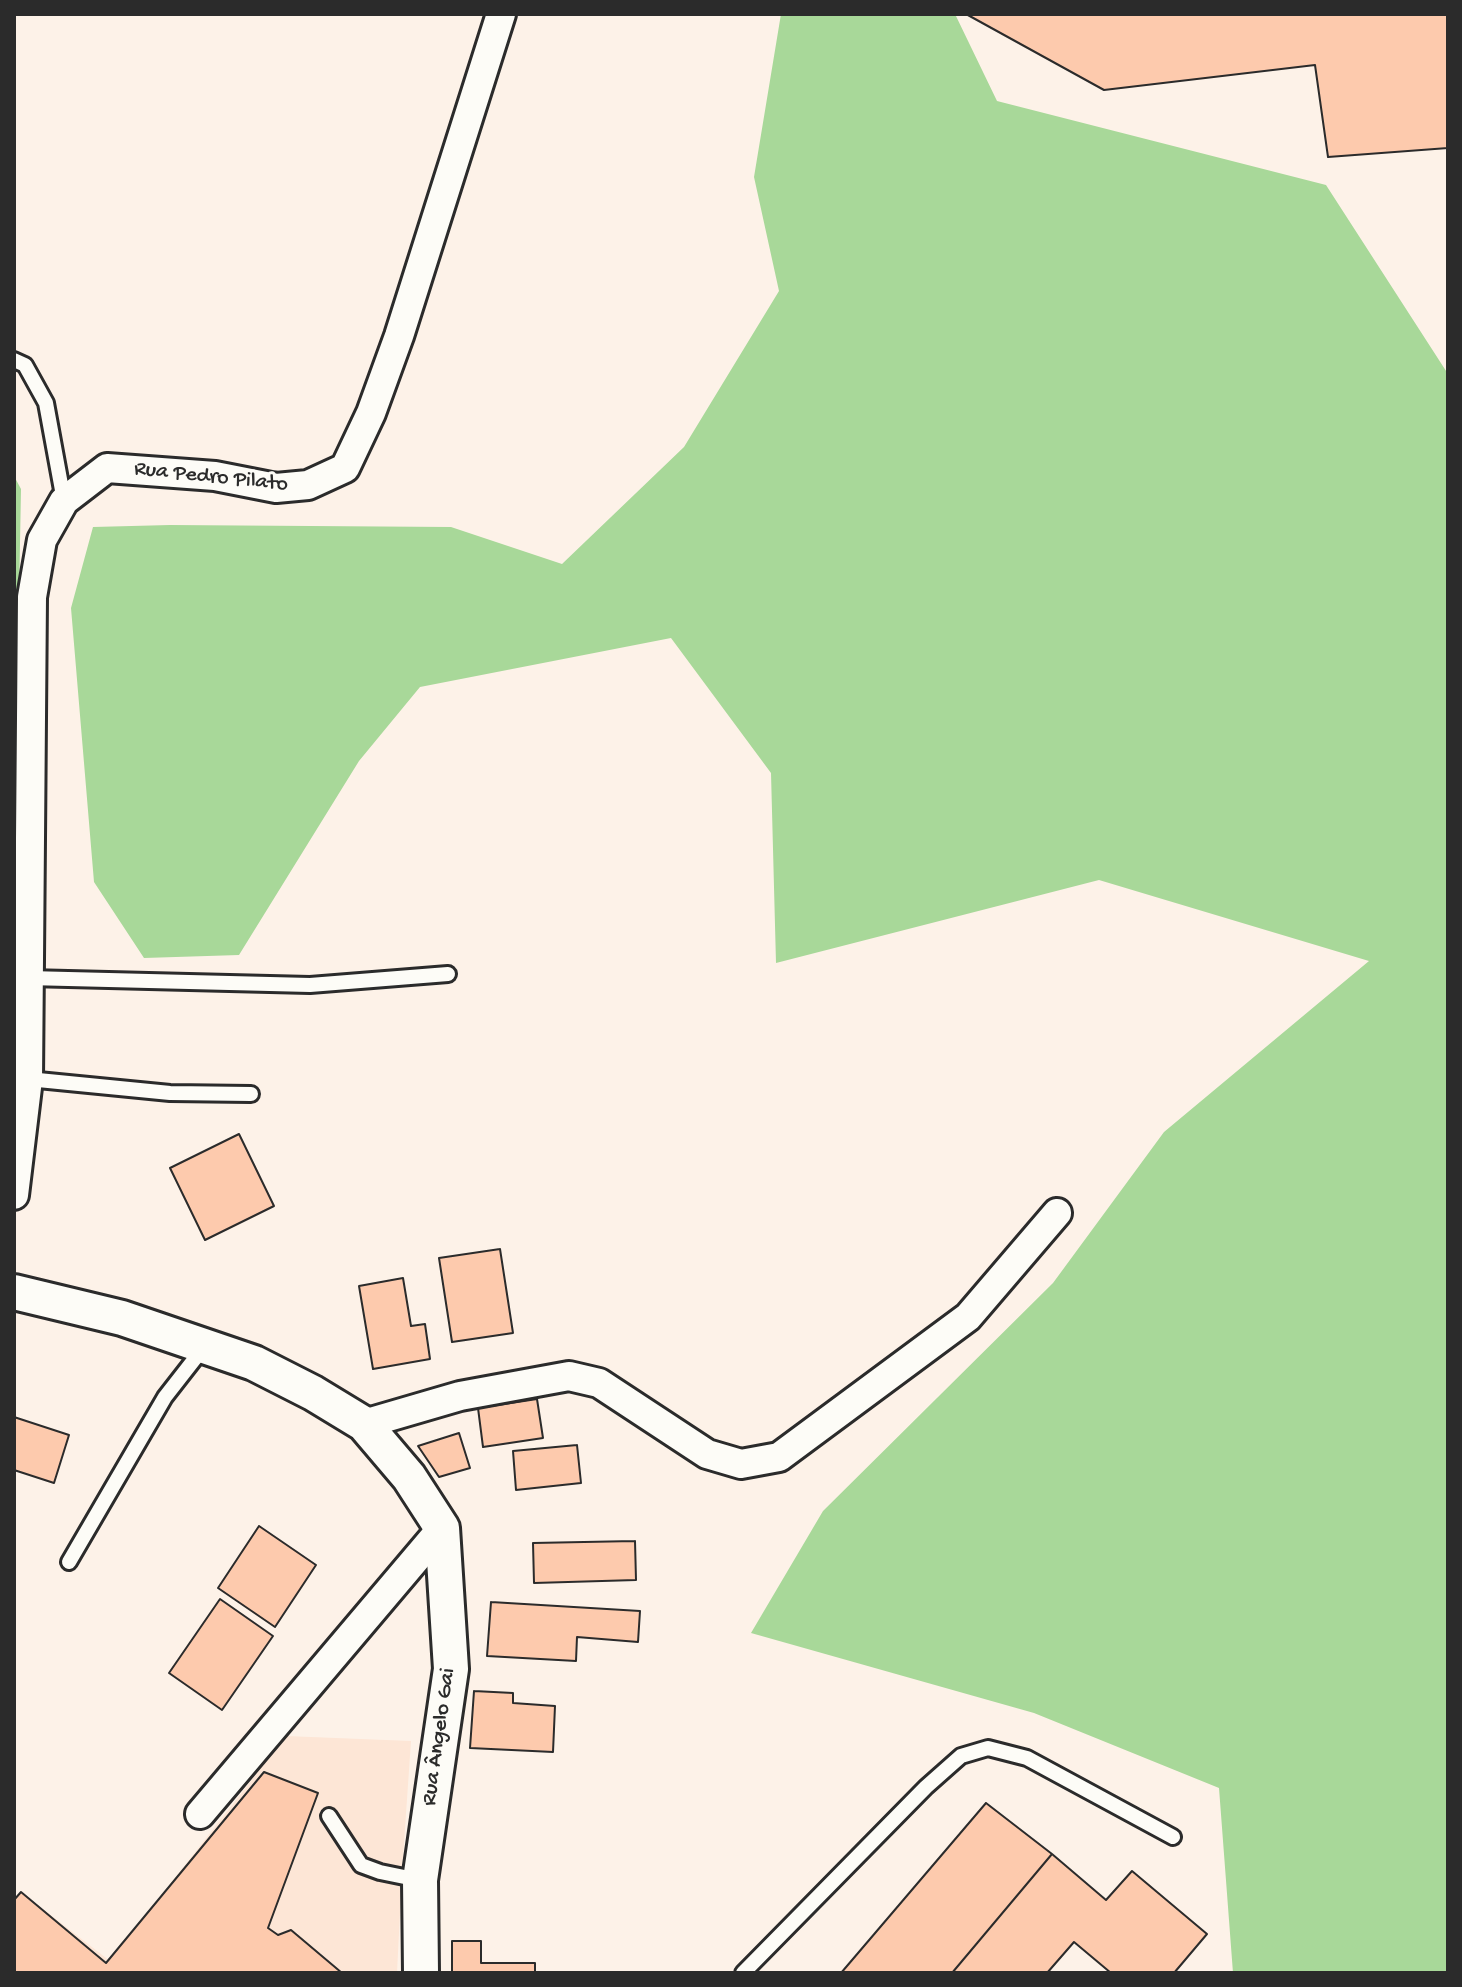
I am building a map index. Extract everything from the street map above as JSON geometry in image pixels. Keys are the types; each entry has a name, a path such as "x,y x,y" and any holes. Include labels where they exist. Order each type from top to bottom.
{"street":[{"name":"Rua Pedro Pilato","path":"14,1195 28,1079 32,597 42,540 64,501 107,468 215,476 276,488 308,485 345,468 371,413 399,336 501,14"},
{"path":"364,1424 460,1396 569,1376 599,1383 707,1454 741,1464 779,1457 968,1317 1057,1213"},
{"name":"Rua Ângelo Gai","path":"14,1292 122,1318 205,1346 254,1363 313,1393 364,1424 409,1477 442,1528 451,1669 420,1880 421,1973"},
{"path":"200,1814 442,1528"}],"lane":[{"path":"14,360 25,365 46,403 64,501"},
{"path":"28,978 310,985 448,974"},
{"path":"28,1079 170,1093 251,1094"},
{"path":"69,1562 165,1397 205,1346"},
{"path":"743,1973 926,1787 961,1756 988,1748 1027,1758 1173,1837"},
{"path":"329,1816 361,1865 420,1880"}],"shaded area":[{"path":"286,1736 411,1741 397,1973 14,1973 14,1900 21,1892 110,1961"}],"green space":[{"path":"781,14 955,14 997,101 1326,185 1448,374 1448,1973 1233,1973 1219,1788 1034,1713 751,1633 823,1511 1053,1283 1164,1132 1369,961 1099,880 776,963 771,773 671,638 420,687 359,761 239,955 144,958 94,882 71,608 93,527 451,527 562,564 684,447 779,291 754,177"},
{"path":"14,476 21,489 14,868"}],"building":[{"path":"966,14 1448,14 1448,148 1328,157 1315,65 1104,90"},
{"path":"239,1134 274,1206 205,1240 170,1168"},
{"path":"500,1249 513,1333 452,1342 439,1258"},
{"path":"403,1278 411,1326 425,1324 430,1359 373,1369 359,1286"},
{"path":"537,1399 543,1438 483,1447 478,1408"},
{"path":"14,1417 69,1435 54,1483 14,1470"},
{"path":"459,1433 470,1468 439,1477 418,1446"},
{"path":"577,1445 581,1483 516,1490 513,1451"},
{"path":"259,1526 316,1565 275,1627 218,1588"},
{"path":"635,1541 636,1580 534,1583 533,1543"},
{"path":"220,1599 273,1636 222,1710 169,1673"},
{"path":"491,1602 640,1611 638,1642 577,1637 576,1661 487,1656"},
{"path":"474,1691 513,1693 513,1703 555,1706 553,1752 470,1748"},
{"path":"264,1772 318,1793 268,1928 278,1935 291,1930 342,1973 14,1973 14,1900 21,1892 106,1963"},
{"path":"986,1803 1052,1854 952,1973 841,1973"},
{"path":"1052,1854 1106,1900 1132,1871 1207,1934 1174,1973 1111,1973 1074,1942 1047,1973 952,1973"},
{"path":"452,1941 481,1941 481,1963 535,1963 535,1973 452,1973"}]}
